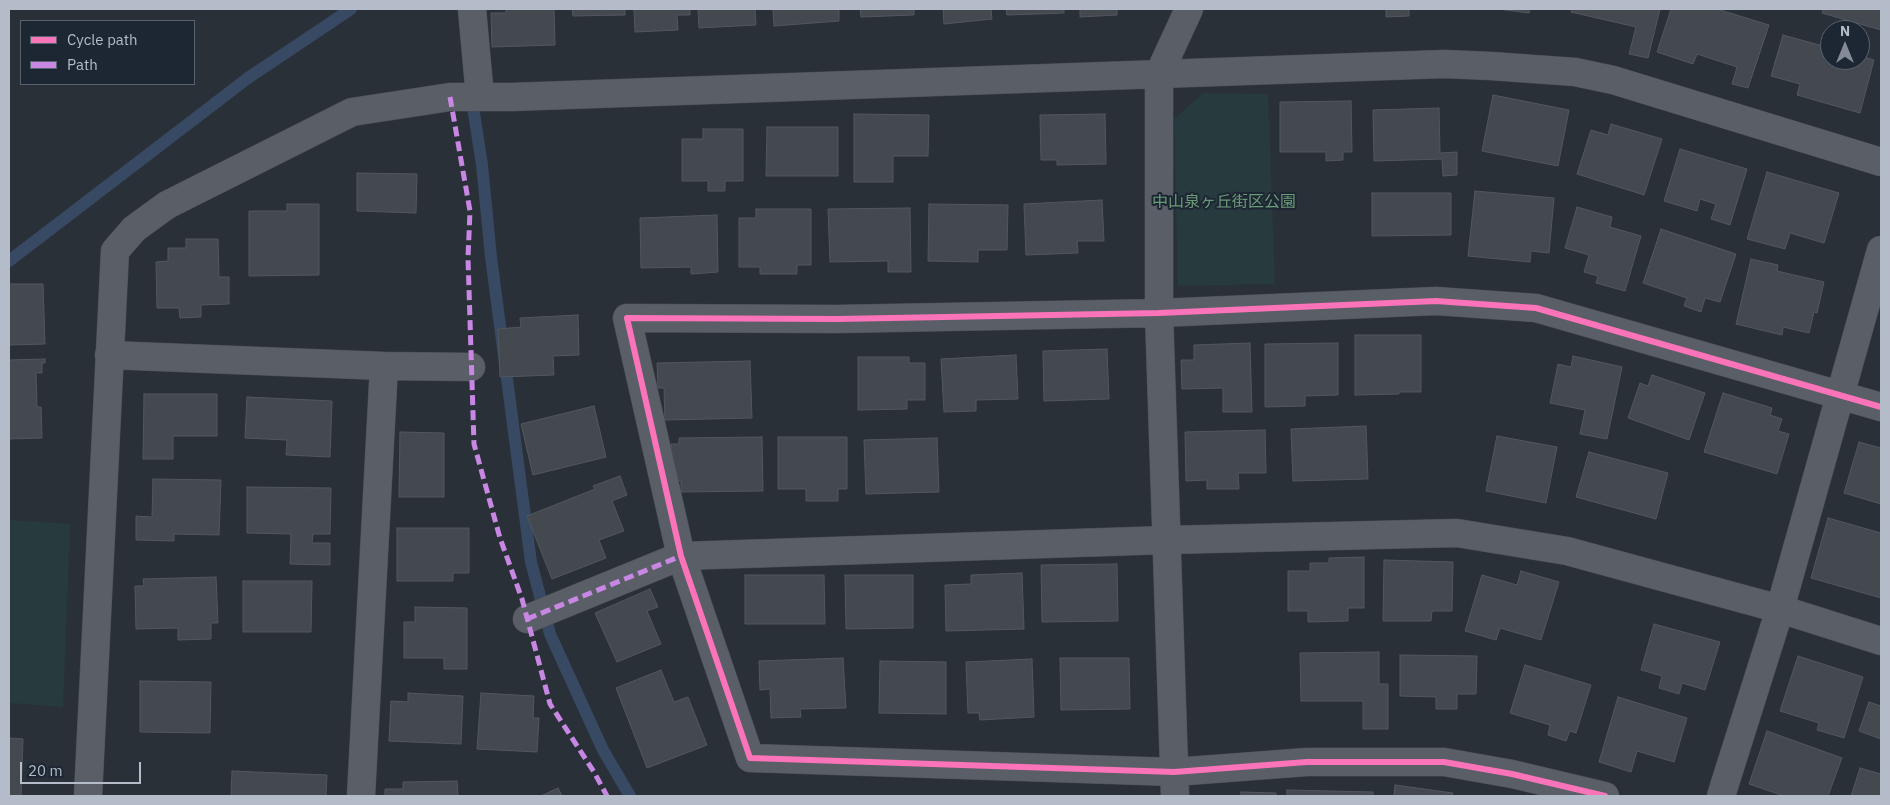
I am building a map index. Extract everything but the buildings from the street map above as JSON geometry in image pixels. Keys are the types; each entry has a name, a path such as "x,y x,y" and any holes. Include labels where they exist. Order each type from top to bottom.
{"street":[{"path":"472,9 480,96"},
{"path":"1175,784 1159,313 1160,74 1189,9"},
{"path":"88,796 115,251 134,229 167,205 352,112 450,96 511,96 1444,64 1575,72 1613,80 1881,162"},
{"path":"1721,796 1780,609 1881,250"},
{"path":"1605,796 1512,774 1444,762 1307,762 1175,784 750,758 681,556 627,318 837,319 1159,313 1436,301 1536,308 1881,407"},
{"path":"109,355 384,366 471,367"},
{"path":"361,796 384,366"},
{"path":"527,619 681,556 1167,540 1457,533 1567,551 1780,609 1881,641"}],"green space":[{"name":"中山泉ヶ丘街区公園","path":"1203,93 1268,94 1275,284 1178,286 1174,119"},
{"path":"9,520 70,524 63,707 9,703"}],"waterway":[{"path":"9,261 248,78 351,9"},
{"path":"471,94 482,165 491,257 531,562 550,634 603,750 630,796"}],"marked path":[{"path":"450,97 470,211 468,258 474,444 500,538 522,599 550,704 594,772 607,796"},
{"path":"527,619 681,556"}],"cycle path":[{"path":"1605,796 1512,774 1444,762 1307,762 1174,772 750,758 681,556 627,318 837,319 1159,313 1436,301 1536,308 1881,407"}]}
